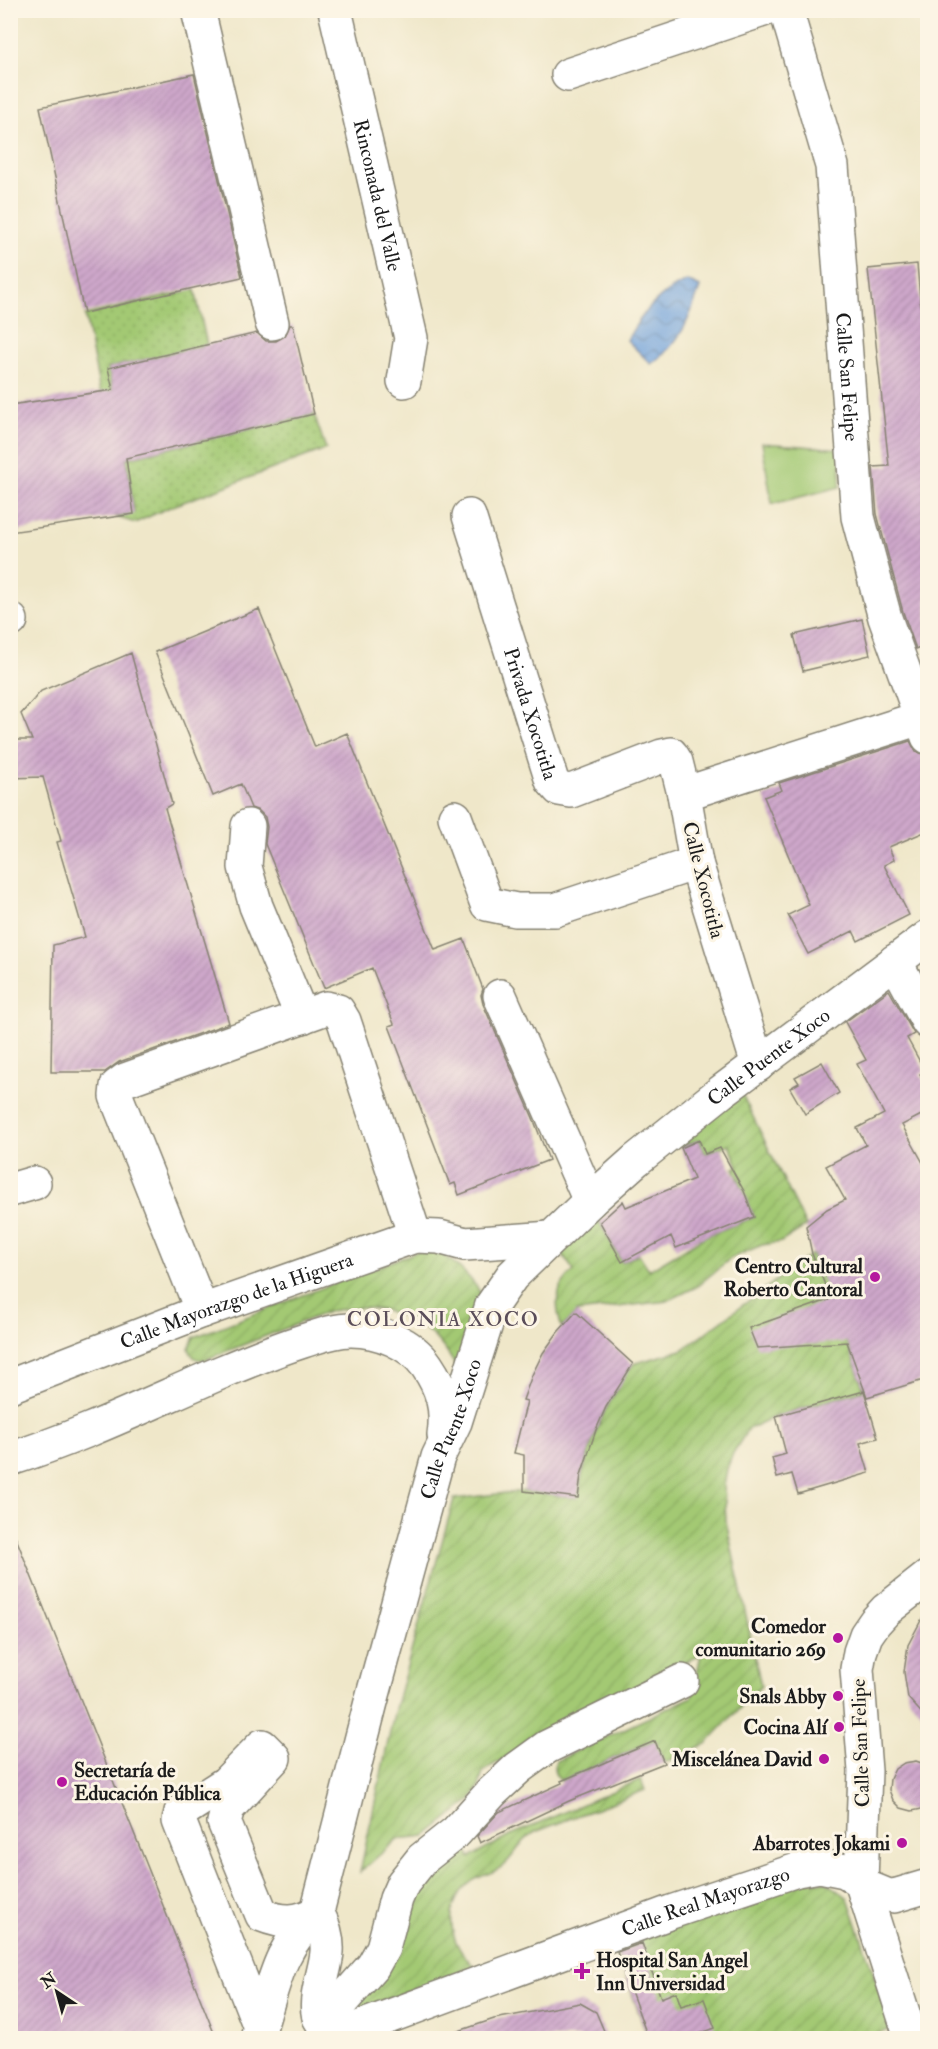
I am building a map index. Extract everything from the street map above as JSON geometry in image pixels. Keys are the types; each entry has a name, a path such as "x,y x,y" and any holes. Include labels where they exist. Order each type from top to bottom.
{"street":[{"path":"198,10 272,323"},
{"name":"Rinconada del Valle","path":"335,10 411,338 404,381"},
{"path":"568,75 764,10"},
{"name":"Calle San Felipe","path":"786,10 832,166 858,517 885,618 924,728"},
{"name":"Privada Xocotitla","path":"469,516 552,781 559,789 570,791 671,754 676,762 684,794"},
{"name":"Calle Xocotitla","path":"758,1065 696,863 684,794 924,728"},
{"path":"455,816 486,904 516,910 555,910 696,863"},
{"path":"248,826 245,867 256,906 302,1017"},
{"name":"Calle Puente Xoco","path":"259,2033 279,1964 295,1936 317,1912 438,1457 455,1422 492,1305 503,1287 551,1238 676,1127 927,937"},
{"path":"896,961 927,1022"},
{"path":"500,996 590,1201"},
{"path":"202,1311 116,1096 117,1086 125,1080 326,1008 338,1011 344,1021 415,1236"},
{"name":"Calle Mayorazgo de la Higuera","path":"10,1386 202,1311 415,1236 439,1237 465,1244 551,1238"},
{"path":"465,1244 503,1287"},
{"path":"10,1459 101,1425 263,1354 333,1332 350,1330 367,1331 391,1338 412,1351 424,1363 441,1392 446,1408 446,1424 438,1457"},
{"name":"Calle San Felipe","path":"911,2038 861,1881 865,1770 857,1669 866,1635 875,1622 886,1610 927,1577"},
{"path":"259,2033 178,1821 181,1812 226,1783 262,1746 274,1758 228,1808 224,1822 262,1915 287,1922 308,1918 317,1912 324,1925 327,1955 316,1999 319,2017 336,2008 373,1966 382,1948 403,1883 422,1859 456,1832 492,1792 518,1768 547,1747 682,1681"},
{"name":"Calle Real Mayorazgo","path":"319,2017 332,2029 341,2032 350,2031 671,1912 796,1870 820,1866 845,1871 869,1888 894,1896 927,1886"}],"green space":[{"path":"195,290 207,345 108,368 128,458 314,414 326,449 170,507 135,523 116,517 134,513 127,461 100,392 85,315"},
{"path":"762,443 841,449 840,487 772,504"},
{"path":"741,1092 806,1226 781,1242 762,1245 731,1258 696,1287 667,1301 577,1312 562,1328 557,1304 558,1296 563,1283 574,1271 561,1252 596,1216 622,1262 639,1254 649,1270 706,1236 754,1217 734,1168 738,1166 729,1144 705,1154 699,1140 681,1147 677,1139"},
{"path":"429,1247 462,1271 487,1303 463,1379 446,1351 432,1335 406,1317 377,1309 330,1311 204,1360 194,1357 191,1353 189,1348 194,1337"},
{"path":"812,1254 832,1299 864,1390 776,1416 748,1429 733,1453 727,1469 724,1486 726,1521 761,1686 706,1744 664,1763 654,1741 561,1781 559,1779 554,1769 556,1761 692,1697 701,1654 551,1730 483,1771 479,1787 471,1800 425,1836 398,1839 360,1872 395,1709 454,1499 524,1491 577,1498 591,1444 613,1395 633,1364 682,1350"},
{"path":"641,1779 645,1790 535,1832 525,1840 504,1865 471,1882 461,1892 452,1913 452,1925 459,1947 474,1966 341,2017 398,1953 403,1935 401,1899 463,1841 470,1858 509,1836"},
{"path":"797,1881 827,1882 848,1898 892,2029 864,2038 648,2038 614,1944"}],"water":[{"path":"687,281 700,287 688,320 670,348 651,364 627,340 652,305 668,291"}],"building":[{"path":"194,74 242,277 84,313 40,107"},
{"path":"917,264 927,381 927,645 916,649 903,612 877,514 873,467 889,466 868,269"},
{"path":"290,325 293,325 314,414 126,458 134,514 10,532 10,405 113,390 108,368 257,333 266,341 276,341 285,336"},
{"path":"259,609 315,747 347,733 435,950 464,939 483,989 481,995 483,1004 549,1160 459,1195 455,1183 450,1185 389,1026 394,1024 372,968 324,988 265,844 267,827 265,817 259,811 251,808 241,784 213,796 155,652"},
{"path":"862,619 870,655 803,671 794,635"},
{"path":"131,653 172,804 165,808 229,1023 119,1062 105,1072 51,1072 53,945 85,937 57,842 61,841 43,777 10,778 10,740 32,740 21,714 41,691"},
{"path":"910,741 916,752 927,755 927,831 889,847 894,860 884,865 909,915 858,941 853,931 808,954 788,915 809,905 764,797 782,790 779,783"},
{"path":"889,990 914,1034 907,1038 925,1071 920,1074 927,1087 927,1112 902,1125 927,1170 927,1379 867,1397 847,1342 757,1348 749,1328 831,1299 812,1254 806,1226 827,1209 845,1200 826,1166 866,1145 857,1128 884,1114 857,1064 866,1060 845,1022"},
{"path":"822,1062 839,1093 805,1114 790,1088 799,1083 795,1077"},
{"path":"699,1140 705,1154 720,1148 744,1191 754,1217 676,1248 671,1236 622,1262 600,1222 623,1201 626,1207 694,1179 681,1148"},
{"path":"576,1312 633,1364 606,1407 596,1430 581,1475 578,1498 524,1491 524,1455 514,1453 527,1401 523,1400 543,1353"},
{"path":"864,1391 878,1438 860,1443 869,1473 798,1494 792,1474 777,1478 772,1458 786,1454 776,1416"},
{"name":"Secretaría de Educación Pública","path":"10,1528 12,1528 216,2038 10,2038"},
{"path":"927,1609 927,1719 908,1698 904,1672 908,1645"},
{"path":"655,1741 664,1763 569,1801 480,1843 477,1836 499,1812 562,1783 561,1781"},
{"path":"916,1761 927,1765 927,1808 912,1811 901,1808 893,1800 889,1790 890,1779 895,1769 904,1763"},
{"path":"642,1943 661,1998 676,1992 681,2006 704,1999 715,2028 688,2038 648,2038 617,1952"},
{"path":"580,2003 596,2012 607,2038 448,2038 447,2035 494,2019"}],"place":[{"name":"Centro Cultural Roberto Cantoral","path":"875,1277"},
{"name":"Comedor comunitario 269","path":"838,1638"},
{"name":"Snals Abby","path":"838,1696"},
{"name":"Cocina Alí","path":"839,1727"},
{"name":"Miscelánea David","path":"824,1759"},
{"name":"Secretaría de Educación Pública","path":"62,1782"},
{"name":"Abarrotes Jokami","path":"902,1843"},
{"name":"Hospital San Angel Inn Universidad","path":"582,1971"}],"district":[{"name":"COLONIA XOCO","path":"443,1319"}]}
